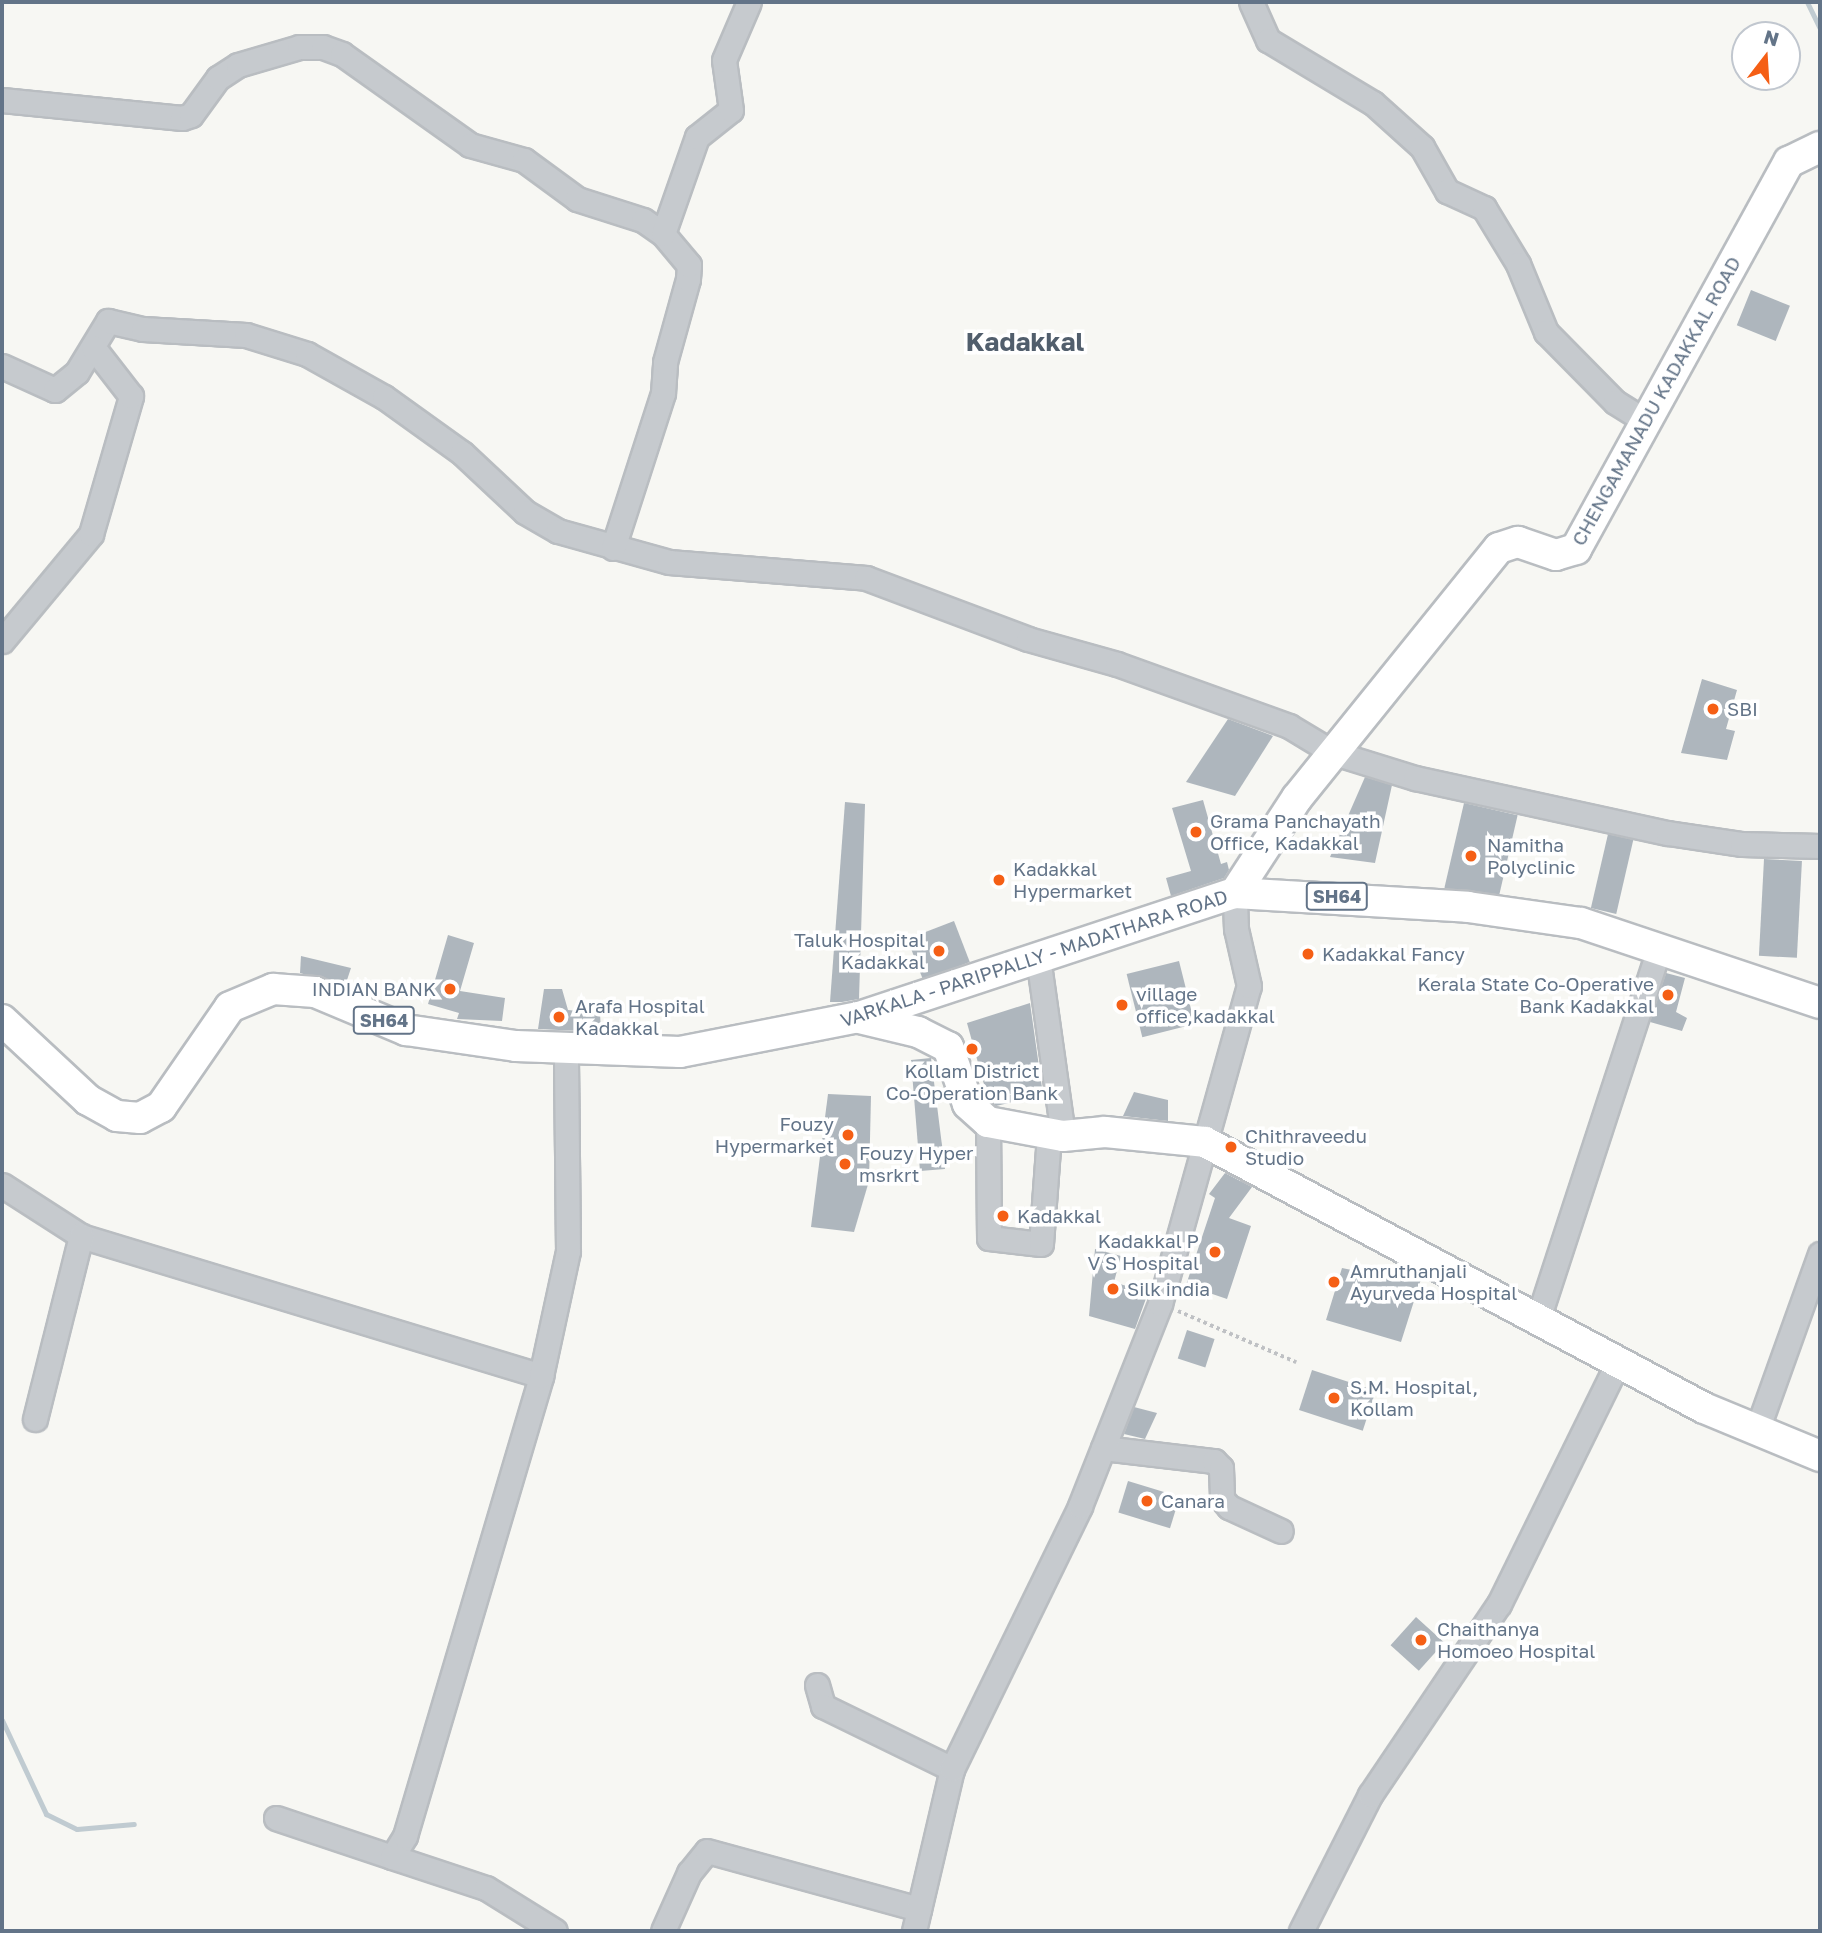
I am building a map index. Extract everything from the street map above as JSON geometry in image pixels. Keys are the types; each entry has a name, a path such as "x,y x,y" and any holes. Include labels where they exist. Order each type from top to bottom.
{"main road":[{"name":"CHENGAMANADU KADAKKAL ROAD","path":"1235,892 1334,753 1499,548 1518,542 1556,555 1576,549 1644,420 1789,162 1820,147"},
{"name":"VARKALA - PARIPPALLY - MADATHARA ROAD","path":"2,1020 88,1100 117,1116 140,1118 161,1107 230,1007 273,989 315,992 406,1030 566,1048 680,1052 859,1017 1235,892 1468,907 1581,923 1820,1003"},
{"path":"859,1017 918,1032 948,1047 968,1104 988,1122 1056,1135 1105,1132 1205,1142 1618,1362 1757,1430 1820,1456"}],"street":[{"path":"663,234 696,137 731,110 724,60 749,2"},
{"path":"1251,2 1268,40 1373,103 1422,147 1447,191 1484,208 1518,264 1546,332 1615,402 1644,420"},
{"path":"2,100 182,118 191,115 218,78 238,65 299,47 323,47 342,54 470,145 524,160 577,199 643,220 663,234 688,265 688,279 665,362 663,393 613,548"},
{"path":"2,366 55,390 77,372 108,321 143,329 219,330 307,354 384,397 449,443 537,520 613,548 693,566 797,569 866,578 1028,639 1118,664 1289,726 1334,753 1415,778 1630,826 1742,844 1820,846"},
{"path":"2,641 92,534 131,396 93,348"},
{"path":"663,1931 689,1873 708,1851 917,1920 952,1769 978,1724 1103,1448 1160,1304 1249,986 1236,929 1235,892"},
{"path":"1538,1319 1659,948"},
{"path":"988,1122 989,1238 1041,1244 1056,1135 1038,957"},
{"path":"391,1857 405,1836 541,1376 568,1251 566,1048"},
{"path":"2,1185 81,1236 541,1376"},
{"path":"35,1419 81,1236"},
{"path":"1757,1430 1820,1254"},
{"path":"1301,1931 1370,1795 1499,1604 1618,1362"},
{"path":"1103,1448 1213,1461 1221,1468 1222,1499 1229,1507 1281,1531"},
{"path":"817,1685 824,1706 952,1769"},
{"path":"276,1818 486,1888 555,1931"}],"path":[{"path":"1160,1304 1296,1362"}],"building":[{"path":"1751,290 1790,306 1776,341 1737,325"},
{"name":"SBI","path":"1702,679 1737,690 1726,729 1735,731 1727,760 1681,753"},
{"path":"1228,719 1273,736 1235,796 1186,782"},
{"path":"1365,777 1392,785 1375,863 1330,857"},
{"path":"1203,800 1221,864 1227,862 1229,870 1224,878 1171,896 1166,878 1191,871 1172,808"},
{"path":"845,802 865,804 859,999 830,1002"},
{"path":"1464,803 1518,815 1498,900 1444,888"},
{"path":"1608,834 1633,840 1616,914 1591,908"},
{"path":"1764,859 1802,861 1797,958 1759,956"},
{"name":"Taluk Hospital Kadakkal","path":"954,921 970,962 923,980 907,939"},
{"path":"448,935 474,943 460,991 505,998 502,1021 457,1019 459,1013 428,1004"},
{"path":"301,956 351,968 345,986 300,973"},
{"path":"1179,961 1195,1024 1142,1037 1127,974"},
{"name":"Kerala State Co-Operative Bank Kadakkal","path":"1666,973 1685,978 1676,1012 1687,1018 1682,1031 1650,1022"},
{"path":"544,989 562,989 568,1010 600,1013 601,1032 538,1029"},
{"path":"1030,1003 1043,1095 996,1106 988,1099 967,1023"},
{"path":"931,1058 945,1169 920,1171 911,1060"},
{"path":"1134,1092 1168,1100 1168,1121 1123,1116"},
{"name":"Fouzy Hyper msrkrt","path":"828,1094 871,1096 869,1181 854,1232 811,1227"},
{"path":"1225,1173 1252,1187 1229,1218 1251,1226 1227,1299 1186,1285 1215,1198 1209,1194"},
{"name":"Silk india","path":"1095,1249 1121,1256 1114,1282 1148,1293 1135,1329 1089,1316"},
{"path":"1374,1266 1421,1279 1401,1342 1326,1320 1342,1268 1371,1274"},
{"path":"1187,1330 1215,1339 1205,1367 1178,1359"},
{"path":"1312,1370 1376,1391 1363,1431 1299,1410"},
{"path":"1134,1407 1157,1413 1145,1439 1124,1434"},
{"path":"1128,1481 1180,1497 1170,1528 1118,1513"},
{"path":"1416,1617 1444,1642 1419,1671 1391,1645"}],"waterway":[{"path":"1807,2 1820,29"},
{"path":"2,1720 46,1814 77,1829 134,1824"}],"place":[{"name":"SBI","path":"1713,709"},
{"name":"Grama Panchayath Office, Kadakkal","path":"1196,832"},
{"name":"Namitha Polyclinic","path":"1471,856"},
{"name":"Kadakkal Hypermarket","path":"999,880"},
{"name":"Taluk Hospital Kadakkal","path":"939,951"},
{"name":"Kadakkal Fancy","path":"1308,954"},
{"name":"INDIAN BANK","path":"450,989"},
{"name":"Kerala State Co-Operative Bank Kadakkal","path":"1668,995"},
{"name":"village office,kadakkal","path":"1122,1005"},
{"name":"Arafa Hospital Kadakkal","path":"559,1017"},
{"name":"Kollam District Co-Operation Bank","path":"972,1049"},
{"name":"Fouzy Hypermarket","path":"848,1135"},
{"name":"Chithraveedu Studio","path":"1231,1147"},
{"name":"Fouzy Hyper msrkrt","path":"845,1164"},
{"name":"Kadakkal","path":"1003,1216"},
{"name":"Kadakkal P V S Hospital","path":"1215,1252"},
{"name":"Amruthanjali Ayurveda Hospital","path":"1334,1282"},
{"name":"Silk india","path":"1113,1289"},
{"name":"S.M. Hospital, Kollam","path":"1334,1398"},
{"name":"Canara","path":"1147,1501"},
{"name":"Chaithanya Homoeo Hospital","path":"1421,1640"}],"district":[{"name":"Kadakkal","path":"1025,342"}]}
